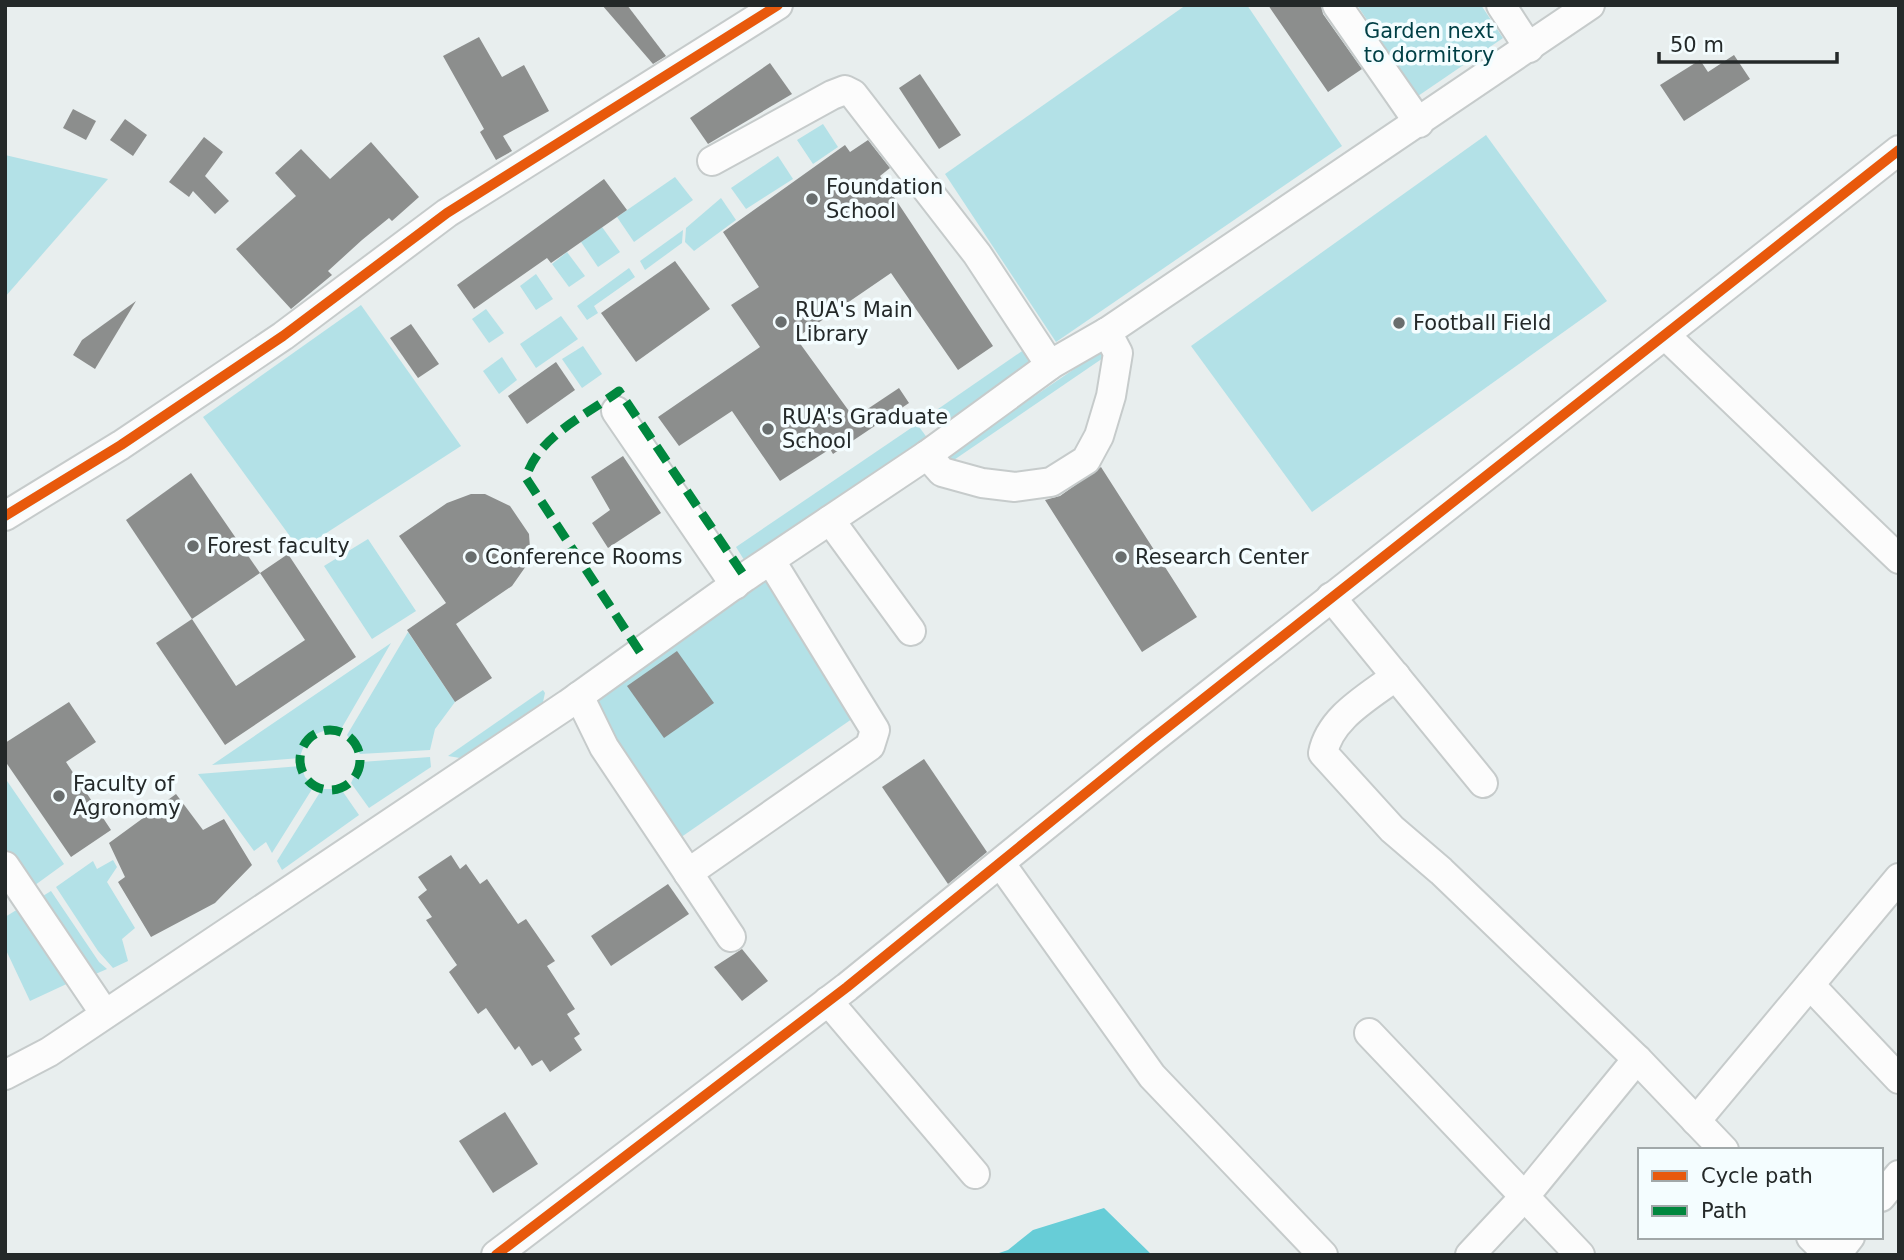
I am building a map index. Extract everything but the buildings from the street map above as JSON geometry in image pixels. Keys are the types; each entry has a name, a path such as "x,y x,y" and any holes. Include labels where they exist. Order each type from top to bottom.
{"street":[{"path":"5,516 121,444 283,336 447,213 778,5"},
{"path":"1337,5 1419,122"},
{"path":"1501,5 1529,48"},
{"path":"5,1075 48,1052 579,696 735,585 927,455 1050,365 1107,332 1590,5"},
{"path":"712,161 838,92 845,90 853,94 977,254 1050,365"},
{"path":"496,1255 828,1001 1332,597 1899,150"},
{"path":"927,455 942,472 982,483 1015,486 1051,482 1086,460 1099,436 1111,396 1118,353 1107,332"},
{"path":"1665,335 1899,559"},
{"path":"616,411 735,585"},
{"path":"830,520 911,631"},
{"path":"688,873 870,746 874,738 875,730 771,561"},
{"path":"1332,597 1483,783"},
{"path":"1396,676 1346,714 1326,736 1323,752 1392,829 1441,871 1637,1059 1722,1148"},
{"path":"579,696 604,747 731,937"},
{"path":"1001,864 1152,1076 1323,1255"},
{"path":"5,866 105,1014"},
{"path":"1696,1121 1899,878"},
{"path":"1810,985 1899,1079"},
{"path":"828,1001 975,1174"},
{"path":"1369,1033 1580,1255"},
{"path":"1470,1255 1525,1196 1637,1059"},
{"path":"1883,1195 1899,1175"},
{"path":"1813,1239 1829,1255"},
{"path":"1836,1255 1848,1239"}],"green space":[{"path":"1186,5 1247,5 1342,146 1056,342 945,174"},
{"name":"Garden next to dormitory","path":"1357,5 1481,5 1503,38 1418,96"},
{"path":"823,124 838,147 813,164 797,140"},
{"name":"Football Field","path":"1486,135 1607,301 1312,512 1191,346"},
{"path":"5,155 108,179 5,297"},
{"path":"778,156 793,179 746,209 731,188"},
{"path":"675,177 693,200 634,242 617,217"},
{"path":"721,198 736,220 694,251 685,242 686,228"},
{"path":"602,227 620,252 598,267 581,242"},
{"path":"683,230 682,243 645,270 640,261"},
{"path":"567,252 585,276 569,287 552,264"},
{"path":"629,268 635,277 594,306 598,313 587,320 577,306"},
{"path":"536,274 553,299 536,310 520,286"},
{"path":"361,305 461,446 300,550 203,417"},
{"path":"486,309 504,333 489,343 472,319"},
{"path":"561,316 578,339 536,368 520,344"},
{"path":"583,346 602,374 582,388 562,359"},
{"path":"1025,349 1036,366 948,423 938,409"},
{"path":"1102,350 1106,356 948,464 944,458"},
{"path":"502,357 517,380 499,394 483,371"},
{"path":"917,424 928,439 746,563 736,547"},
{"path":"368,539 416,611 372,639 324,566"},
{"path":"769,579 862,712 677,840 584,706"},
{"path":"408,632 455,702 435,729 430,750 360,754 347,735"},
{"path":"391,643 340,731 325,731 314,736 305,745 300,758 212,765"},
{"path":"543,690 543,702 460,758 448,756"},
{"path":"430,757 431,767 369,808 351,783 361,762"},
{"path":"301,766 305,777 314,786 272,853 266,842 254,851 198,774"},
{"path":"5,778 64,864 31,888 5,851"},
{"path":"322,789 341,789 359,815 282,870 277,861"},
{"path":"113,860 117,867 107,882 135,928 122,939 128,961 113,968 98,951 56,887 93,861 97,869"},
{"path":"51,891 99,962 107,969 91,976 38,899"},
{"path":"23,906 73,981 30,1001 5,948 5,917"}],"water":[{"path":"1104,1208 1152,1255 993,1255 1008,1250 1033,1230"}],"marked path":[{"path":"640,652 526,478 541,450 564,428 619,391 745,577"},
{"path":"324,730 336,730 355,743 360,760 358,772 347,785 336,790 324,790 305,777 300,766 300,754 313,735 324,730"}],"cycle path":[{"path":"5,516 121,445 283,336 447,213 778,5"},
{"path":"496,1255 847,987 1150,741 1899,150"}],"place":[{"name":"Foundation School","path":"812,199"},
{"name":"RUA's Main Library","path":"781,322"},
{"name":"Football Field","path":"1399,323"},
{"name":"RUA's Graduate School","path":"768,429"},
{"name":"Forest faculty","path":"193,546"},
{"name":"Conference Rooms","path":"471,557"},
{"name":"Research Center","path":"1121,557"},
{"name":"Faculty of Agronomy","path":"59,796"}]}
